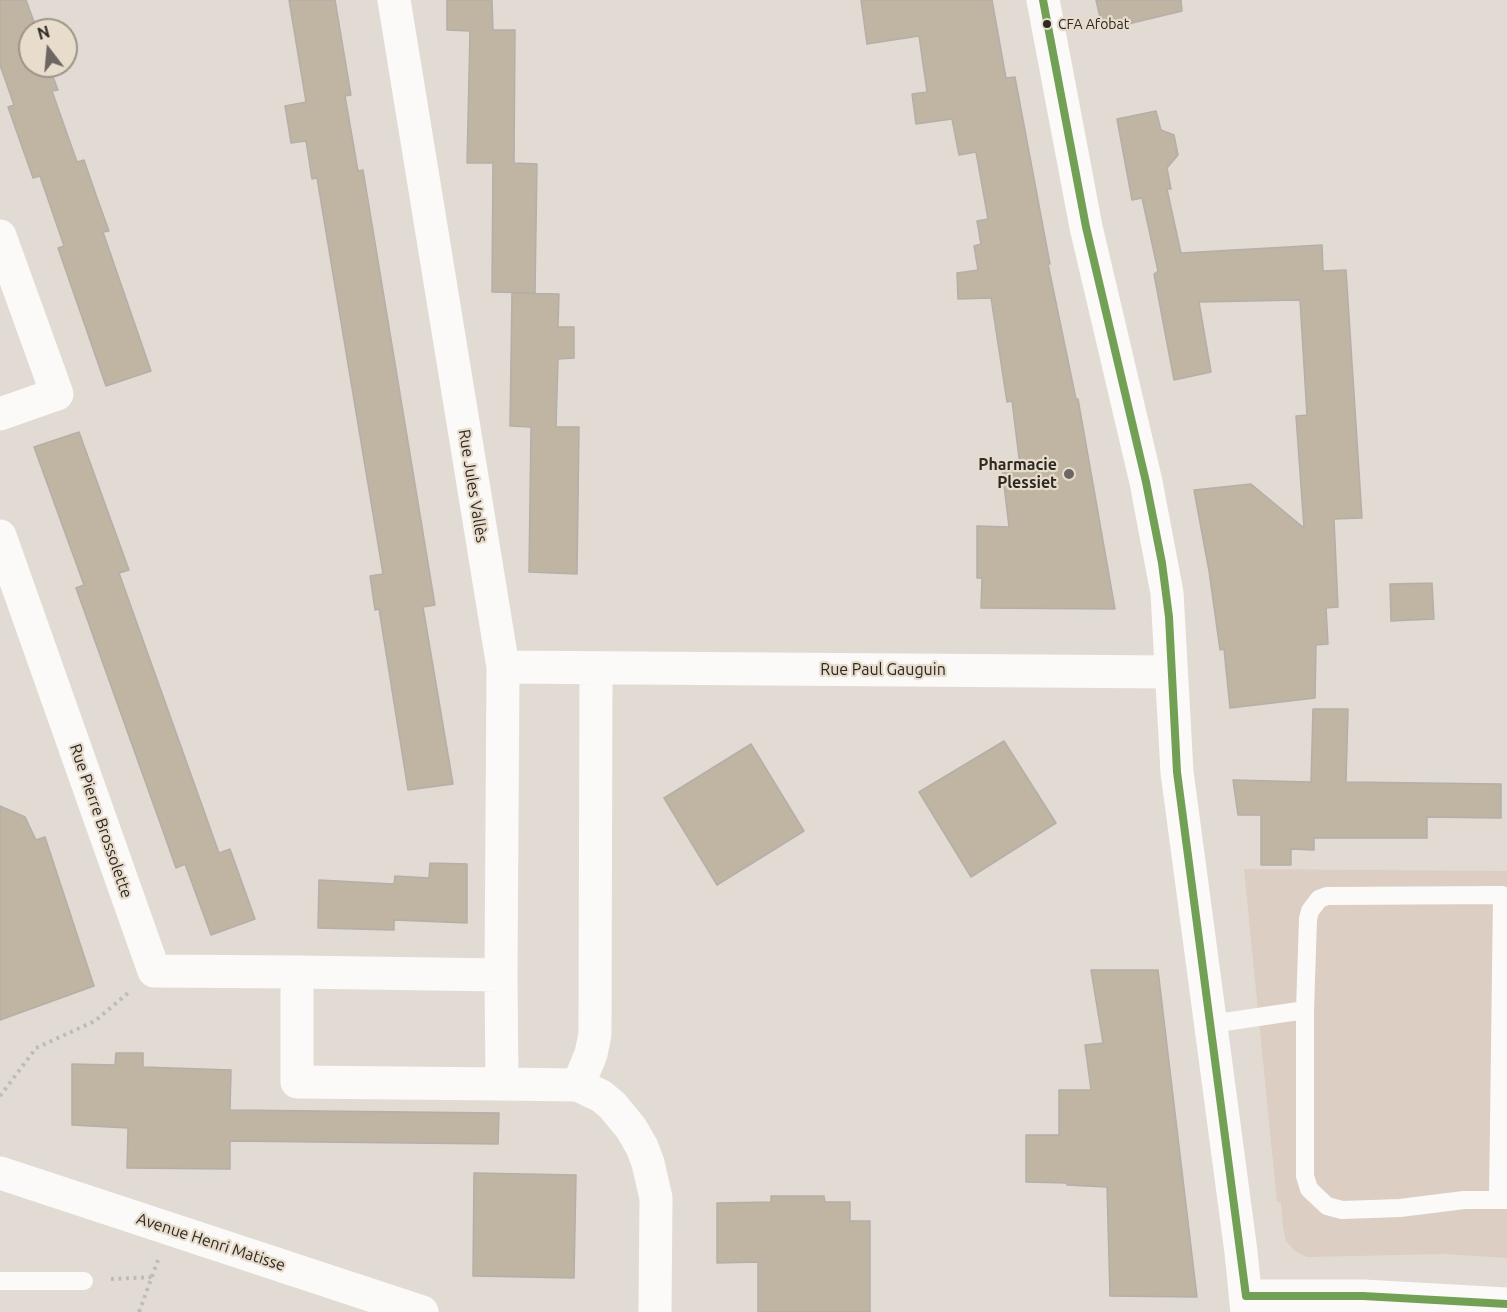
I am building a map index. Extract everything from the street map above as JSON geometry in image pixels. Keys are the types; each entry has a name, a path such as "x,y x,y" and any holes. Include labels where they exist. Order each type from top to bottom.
{"street":[{"name":"Rue Jules Vallès","path":"394,0 503,667 501,975"},
{"path":"1043,0 1086,227 1155,524 1169,617 1178,782 1246,1304 1364,1296 1507,1304"},
{"path":"0,236 57,394 0,414"},
{"name":"Rue Pierre Brossolette","path":"0,536 154,971"},
{"name":"Rue Paul Gauguin","path":"503,667 1171,672"},
{"path":"578,1085 591,1054 595,1034 596,668"},
{"path":"154,971 501,975 502,1084"},
{"path":"297,972 297,1082 578,1085 601,1096 612,1105 631,1128 642,1147 656,1198 655,1312"},
{"name":"Avenue Henri Matisse","path":"0,1173 422,1312"}],"lane":[{"path":"1502,895 1502,1200 1464,1200 1400,1208 1342,1210 1327,1206 1317,1197 1309,1189 1305,1176 1305,1010 1308,919 1310,910 1319,899 1327,896 1502,895"},
{"path":"1211,1024 1305,1010"},
{"path":"0,1281 84,1281"}],"path":[{"path":"0,1096 36,1048 95,1022 154,971"},
{"path":"139,1312 169,1228"},
{"path":"84,1281 152,1277"}],"shaded area":[{"path":"1244,869 1507,871 1507,1258 1444,1254 1307,1257 1295,1251 1286,1241 1281,1202 1277,1202"}],"building":[{"path":"0,0 26,0 33,18 18,18 18,78 54,78 58,90 52,91 77,162 84,160 109,231 103,232 151,371 106,386 58,248 64,246 40,176 33,178 8,107 14,105 0,65"},
{"path":"289,0 335,0 351,95 345,96 358,171 363,170 435,605 423,607 453,784 408,790 379,609 375,610 370,576 383,574 317,178 312,179 306,141 291,143 285,106 306,102"},
{"path":"447,0 492,0 493,30 515,30 514,163 537,164 535,293 492,292 493,163 467,163 470,31 447,30"},
{"path":"861,0 992,0 1006,78 1015,77 1050,264 1048,264 1076,399 1078,399 1115,609 981,608 982,578 977,578 977,526 1009,527 1002,468 1020,466 1012,401 1007,402 991,298 958,299 957,273 978,270 974,246 981,244 977,221 988,219 976,152 959,155 952,119 916,124 912,94 927,92 919,36 867,44"},
{"path":"1096,0 1181,0 1182,11 1103,30"},
{"path":"1156,111 1161,130 1174,135 1178,155 1167,168 1171,189 1167,189 1181,253 1322,245 1323,271 1346,270 1362,518 1334,519 1338,607 1326,608 1328,644 1316,645 1315,698 1230,708 1224,649 1220,650 1209,571 1194,490 1251,484 1304,528 1296,416 1307,415 1300,300 1199,302 1211,372 1174,380 1154,274 1158,271 1142,198 1132,200 1117,119"},
{"path":"512,293 559,294 558,327 574,327 574,358 558,359 556,427 579,427 577,574 529,572 531,427 510,426"},
{"path":"79,432 129,570 119,573 219,853 230,849 255,919 211,935 185,864 176,868 76,588 84,585 34,447"},
{"path":"1432,583 1434,619 1391,621 1390,584"},
{"path":"1313,709 1348,709 1346,782 1501,784 1501,818 1427,817 1427,838 1314,838 1314,850 1291,849 1291,865 1261,865 1261,815 1238,815 1233,780 1311,782"},
{"path":"1004,741 1056,823 971,877 919,792"},
{"path":"751,744 804,831 717,885 664,798"},
{"path":"0,806 25,817 36,840 45,837 94,986 0,1020"},
{"path":"430,863 467,864 467,923 394,920 394,930 318,928 319,880 394,884 395,876 429,878"},
{"path":"1091,970 1158,970 1197,1297 1110,1296 1107,1187 1026,1182 1026,1135 1059,1135 1059,1090 1091,1090 1085,1045 1103,1043"},
{"path":"116,1053 143,1053 143,1067 231,1070 230,1110 499,1113 498,1144 230,1141 230,1169 127,1168 128,1128 72,1125 72,1064 115,1065"},
{"path":"474,1173 576,1175 574,1278 473,1276"},
{"path":"771,1196 824,1196 825,1202 850,1202 850,1221 870,1221 870,1312 758,1312 758,1262 717,1263 717,1203 771,1202"}],"transit line":[{"path":"1043,0 1086,227 1146,482 1162,563 1169,617 1177,772 1246,1296"},
{"path":"1246,1296 1363,1296 1507,1304"}],"place":[{"name":"CFA Afobat","path":"1047,24"},
{"name":"Pharmacie Plessiet","path":"1069,474"}]}
